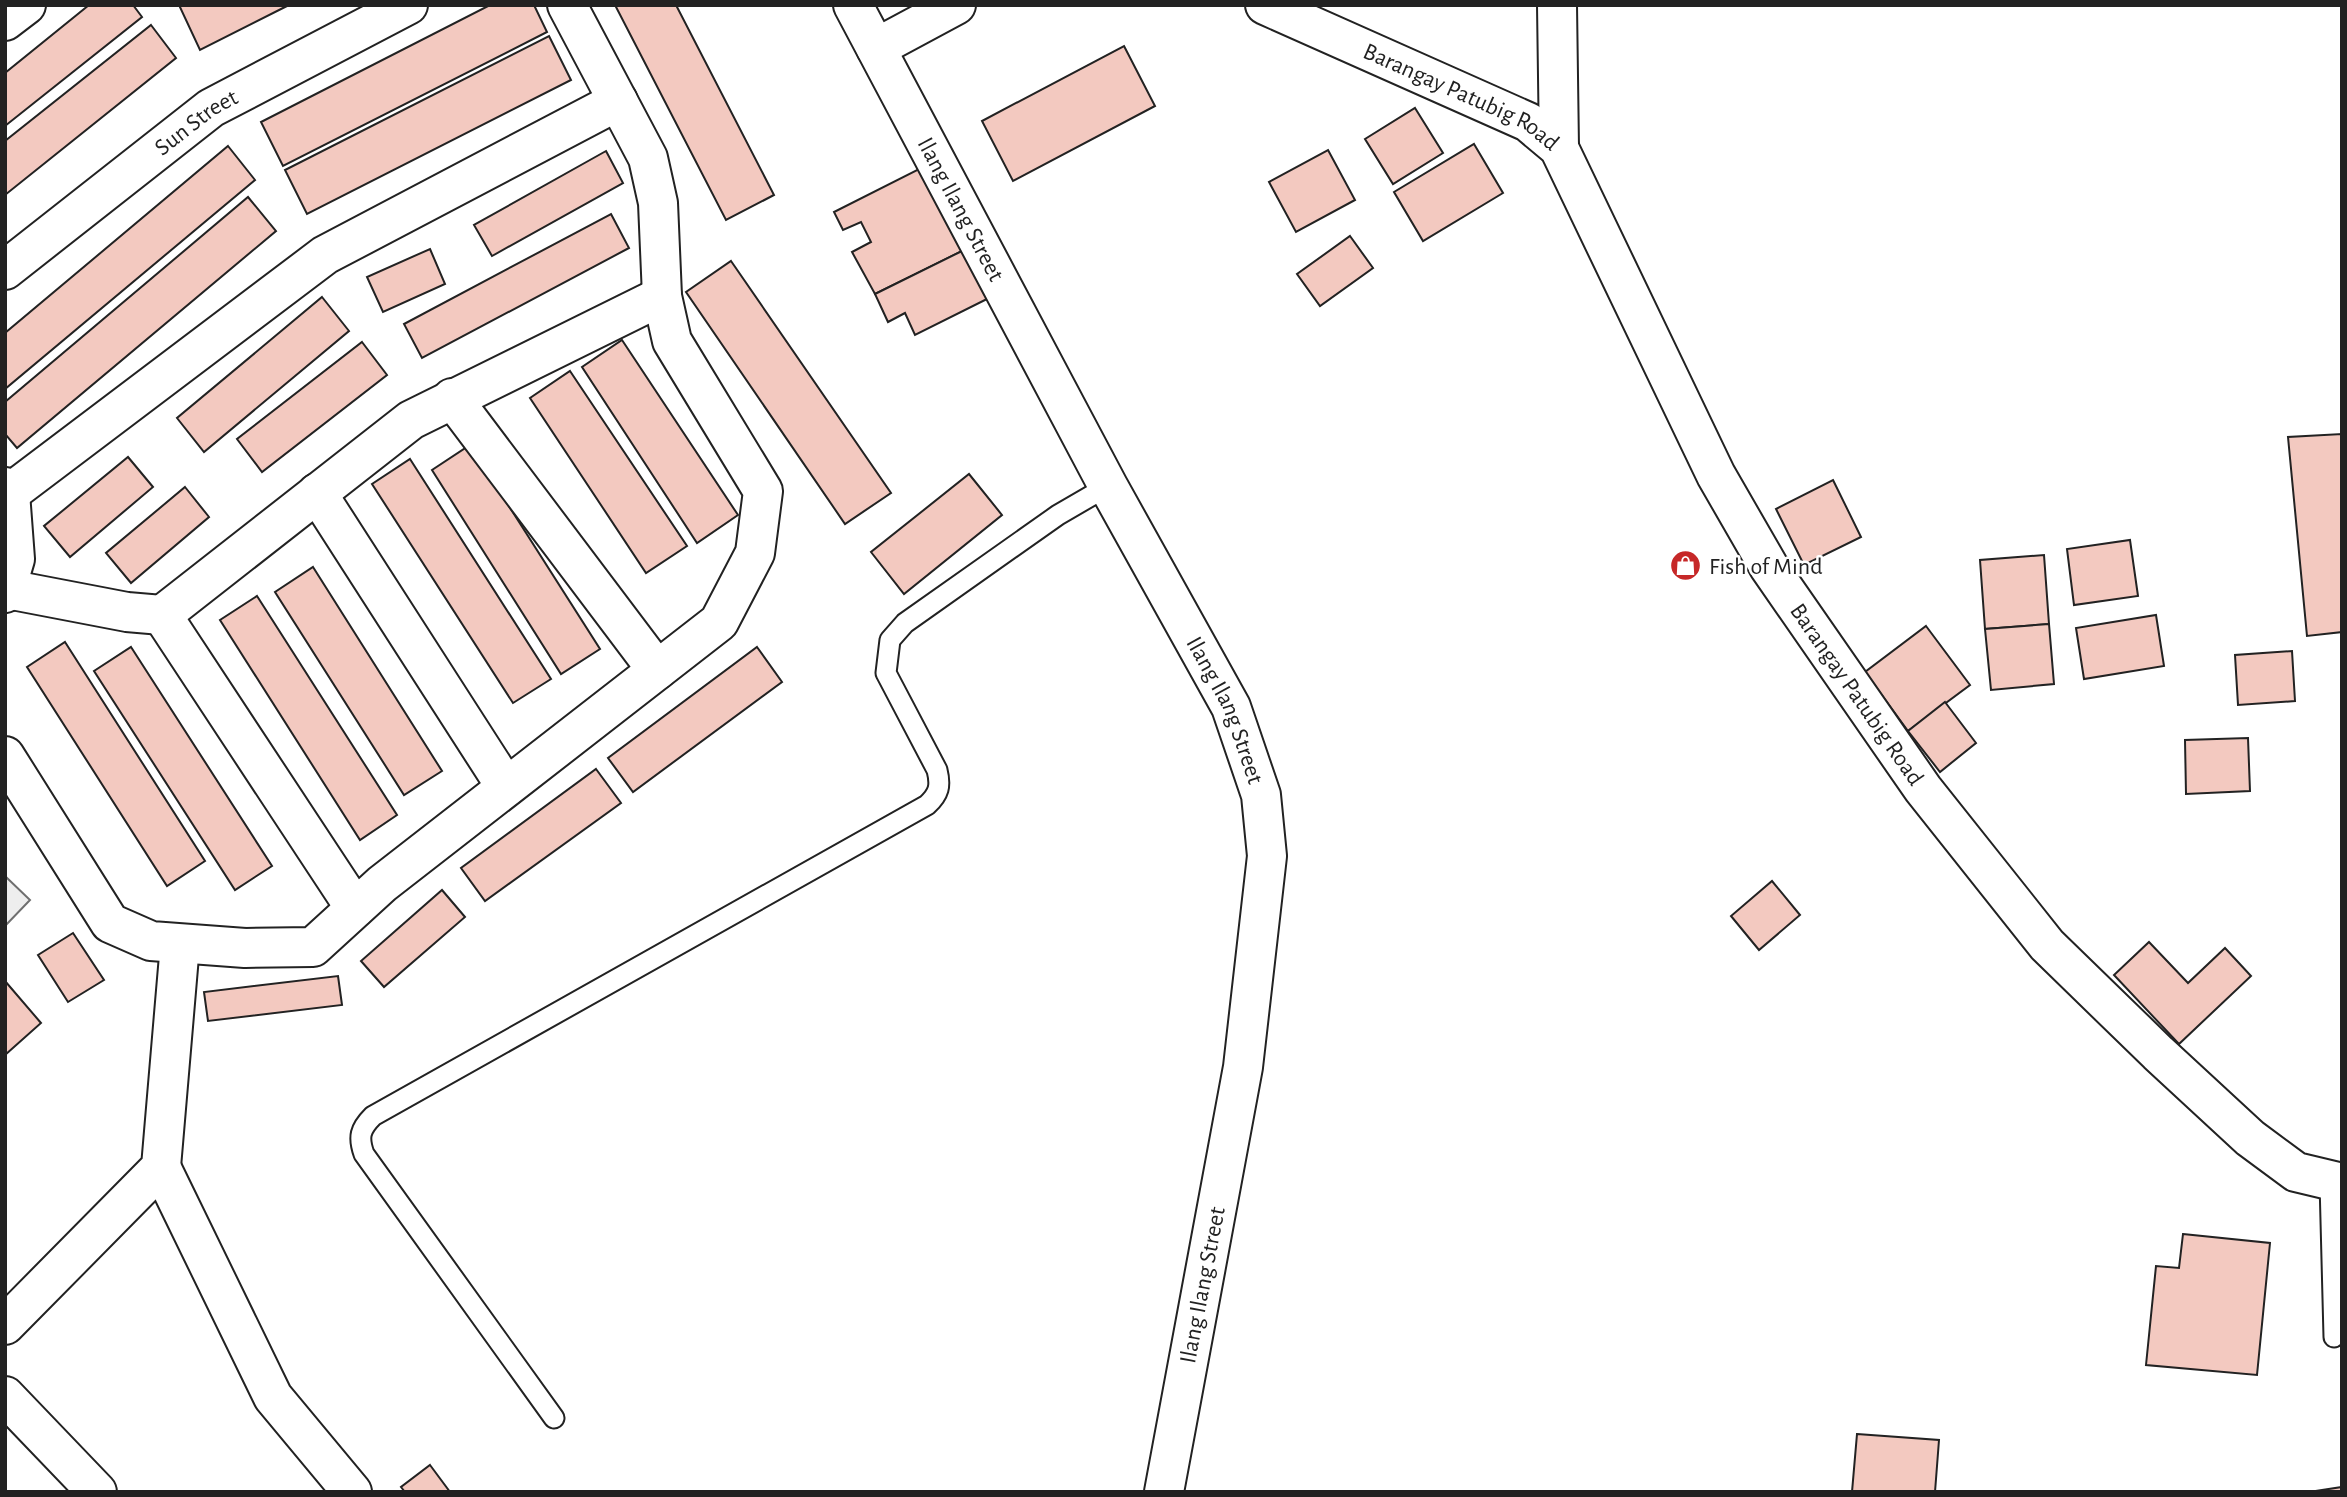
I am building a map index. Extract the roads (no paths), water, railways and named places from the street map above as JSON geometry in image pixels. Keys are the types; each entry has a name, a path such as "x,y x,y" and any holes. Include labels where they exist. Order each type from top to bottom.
{"street":[{"path":"5,21 26,5"},
{"name":"Sun Street","path":"5,270 211,108 408,5"},
{"path":"5,756 110,923 152,942 246,948 313,947 355,908 506,787 719,622 755,553 763,491 672,341 662,296 658,203 648,158 567,5"},
{"name":"Ilang Ilang Street","path":"853,5 1108,486 1231,708 1261,795 1267,856 1243,1067 1164,1492"},
{"path":"876,48 956,5"},
{"name":"Barangay Patubig Road","path":"1265,5 1528,122 1559,148 1716,475 1769,567 1923,789 2047,945 2149,1044 2250,1138 2296,1172 2336,1183"},
{"path":"1557,5 1559,148"},
{"path":"618,101 325,255 7,490 15,559 6,591 127,612 162,615 411,420 662,296"},
{"path":"452,398 657,670"},
{"path":"317,494 506,787"},
{"path":"162,615 355,908"},
{"path":"180,944 161,1167 273,1397 352,1492"},
{"path":"5,1325 161,1167"},
{"path":"5,1396 97,1492"}],"lane":[{"path":"554,1418 364,1154 359,1141 362,1127 373,1116 927,805 937,796 941,783 937,770 886,673 890,640 905,623 1058,515 1108,486"},
{"path":"2333,1337 2336,1183"}],"place":[{"name":"Fish of Mind","path":"1686,566"}]}
